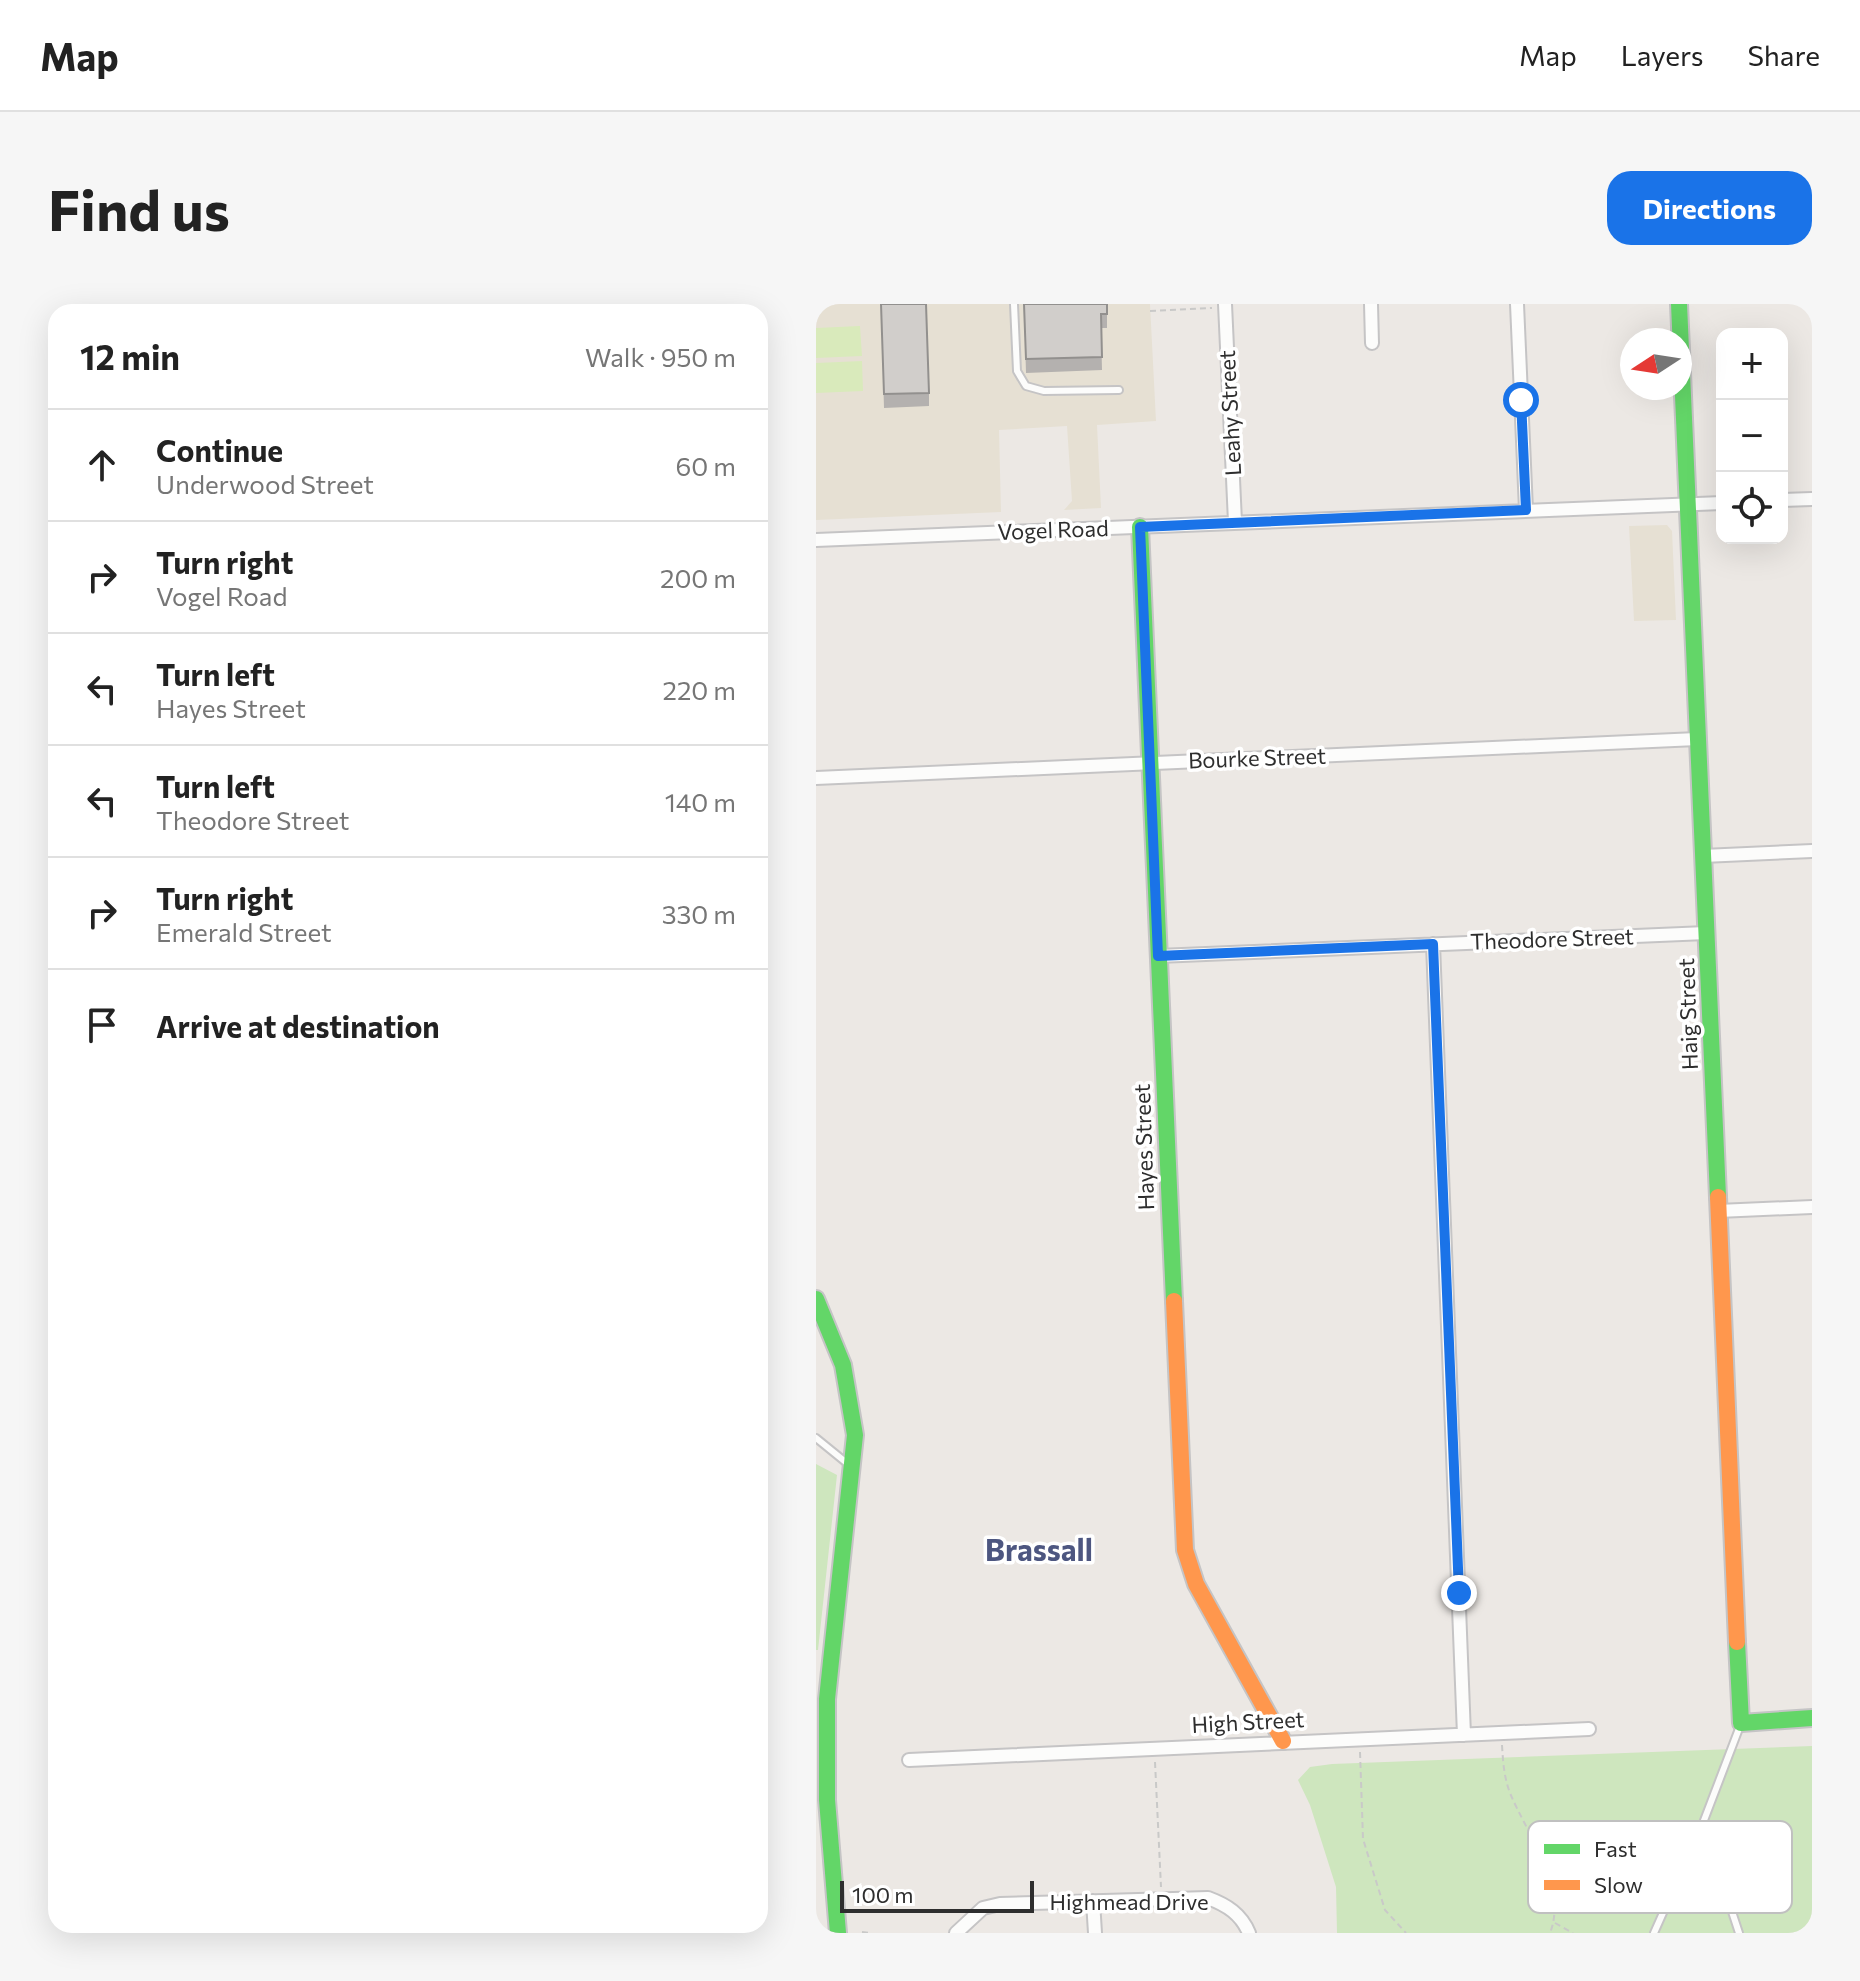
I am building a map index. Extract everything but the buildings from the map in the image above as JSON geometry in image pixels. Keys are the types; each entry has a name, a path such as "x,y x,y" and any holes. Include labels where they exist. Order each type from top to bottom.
{"street":[{"path":"1371,304 1372,343"},
{"path":"1517,304 1526,510"},
{"name":"Haig Street","path":"1679,304 1741,1723"},
{"name":"Leahy Street","path":"1225,306 1235,522"},
{"path":"1788,500 1812,499"},
{"name":"Vogel Road","path":"816,540 1716,503"},
{"name":"Hayes Street","path":"1140,527 1185,1550 1196,1584 1283,1741"},
{"name":"Bourke Street","path":"816,778 1697,739"},
{"path":"1703,856 1812,851"},
{"name":"Theodore Street","path":"1158,956 1706,933"},
{"path":"1433,944 1464,1735"},
{"path":"1718,1211 1812,1207"},
{"path":"816,1299 841,1353 851,1391 854,1468 821,1760 838,1933"},
{"path":"1741,1723 1812,1718"},
{"name":"High Street","path":"909,1760 1589,1729"},
{"name":"Highmead Drive","path":"956,1933 983,1908 1000,1904 1208,1898 1217,1901 1244,1922 1249,1933"},
{"path":"1093,1901 1095,1933"}],"lane":[{"path":"1014,304 1017,371 1026,386 1044,391 1119,390"},
{"path":"816,1438 837,1458 854,1468"},
{"path":"1704,1821 1741,1723"},
{"path":"1654,1933 1663,1913"},
{"path":"1732,1913 1739,1933"}],"path":[{"path":"1150,311 1225,306"},
{"path":"1501,1733 1503,1772 1528,1831"},
{"path":"1360,1739 1363,1839 1385,1910 1406,1933"},
{"path":"1155,1756 1161,1899"},
{"path":"1550,1933 1554,1913"},
{"path":"1554,1923 1573,1933"},
{"path":"862,1932 870,1933"}],"shaded area":[{"path":"816,304 1150,304 1156,421 1097,425 1101,508 1064,510 1072,501 1067,426 999,430 1001,512 816,520"},
{"path":"1667,525 1672,531 1676,620 1634,621 1629,526"}],"green space":[{"path":"860,326 862,356 816,358 816,328"},
{"path":"862,361 863,391 816,393 816,363"},
{"path":"816,1464 837,1475 818,1650 816,1650"},
{"path":"1812,1746 1812,1933 1337,1933 1336,1887 1310,1805 1298,1780 1310,1767"}],"traffic: fast":[{"path":"1679,304 1718,1197"},
{"path":"1140,527 1174,1301"},
{"path":"816,1299 843,1365 855,1435 827,1699 827,1800 838,1933"},
{"path":"1737,1642 1741,1723 1812,1718"}],"traffic: slow":[{"path":"1718,1197 1737,1642"},
{"path":"1174,1301 1185,1550 1196,1584 1283,1741"}],"district":[{"name":"Brassall","path":"1039,1551"}],"route":[{"path":"1459,1593 1433,944 1158,956 1140,527 1526,510 1521,400"}]}
